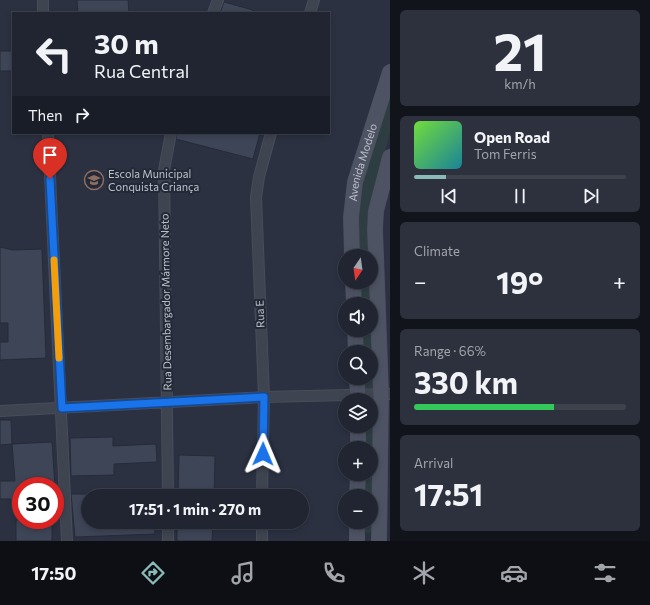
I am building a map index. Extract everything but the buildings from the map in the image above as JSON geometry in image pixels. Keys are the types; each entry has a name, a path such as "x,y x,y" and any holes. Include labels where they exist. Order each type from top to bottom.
{"main road":[{"name":"Avenida Modelo","path":"352,249 351,217 354,182 390,72"},
{"path":"375,541 379,541 385,394 375,229 376,211 390,157"},
{"path":"357,529 357,541"}],"street":[{"path":"43,0 43,12"},
{"path":"213,12 218,0"},
{"path":"310,12 314,0"},
{"path":"48,134 67,541"},
{"name":"Rua Desembargador Mármore Neto","path":"168,489 164,170 172,134"},
{"name":"Rua E","path":"262,489 264,397 256,197 258,177 271,134"},
{"path":"0,411 264,397 338,398"},
{"path":"168,529 168,541"},
{"path":"262,529 262,541"}],"shaded area":[{"path":"390,93 390,133 376,184 371,249 358,249 356,215 362,183"},
{"path":"359,289 371,289 372,297 360,297"},
{"path":"362,337 373,337 373,345 361,345"},
{"path":"364,385 375,385 375,387 372,390"},
{"path":"364,433 374,433 374,441 364,441"},
{"path":"364,481 373,481 373,489 364,489"},
{"path":"363,529 372,529 369,534 363,531"}],"slow traffic":[{"path":"54,260 59,358"}],"place":[{"name":"Escola Municipal Conquista Criança","path":"94,180"}],"route":[{"path":"50,179 62,408 264,397 263,454"}]}
